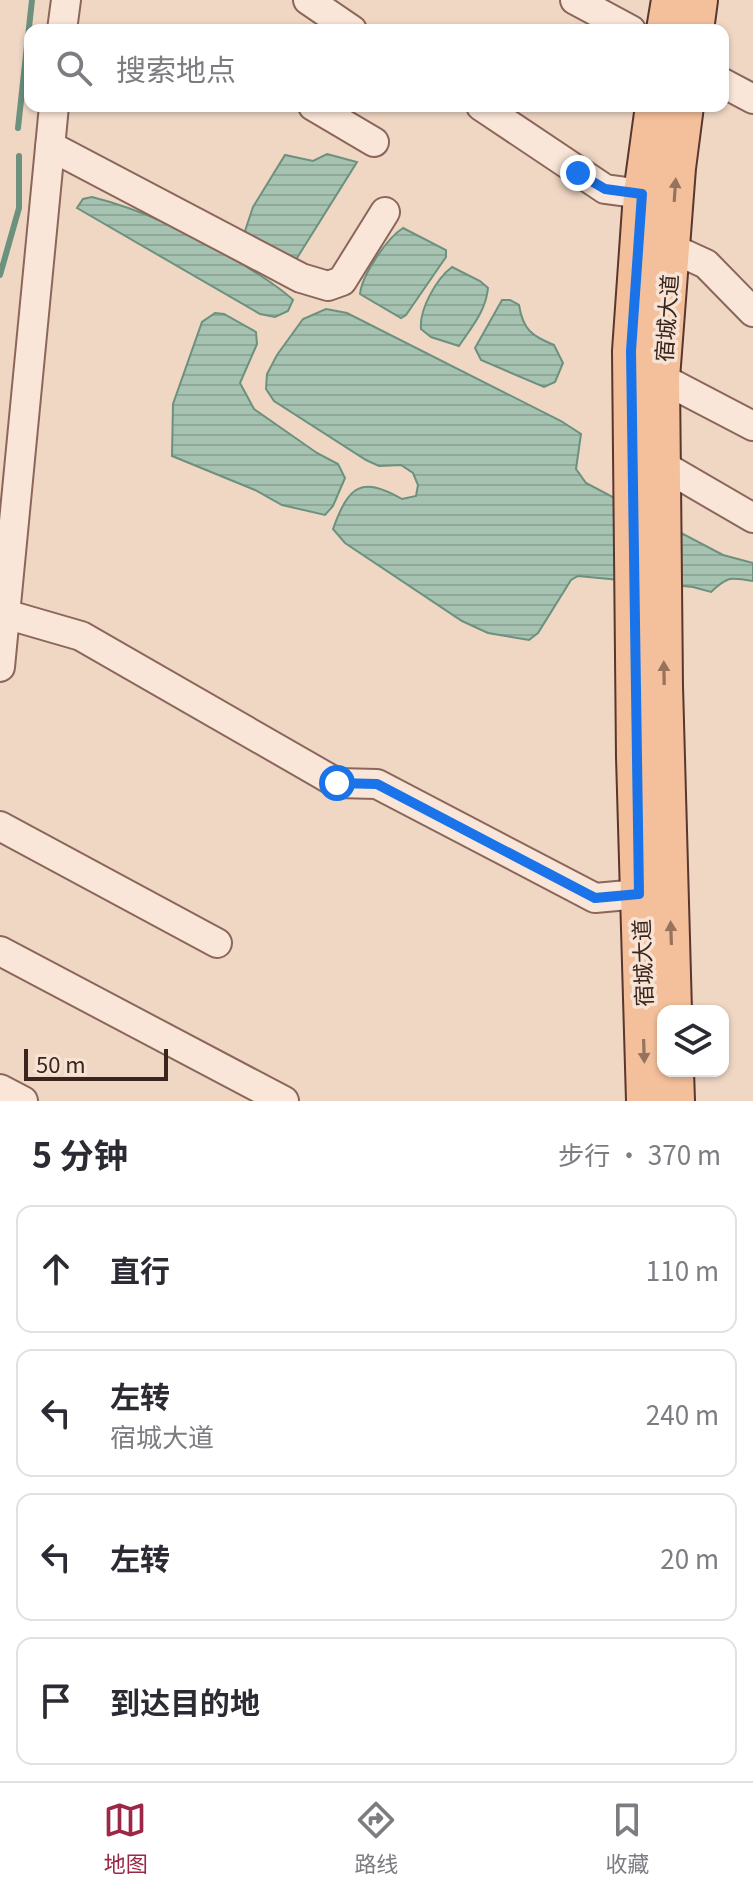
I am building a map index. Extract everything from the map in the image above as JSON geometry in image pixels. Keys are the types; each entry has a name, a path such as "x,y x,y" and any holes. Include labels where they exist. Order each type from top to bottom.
{"main road":[{"path":"666,24 670,0"},
{"path":"696,24 699,0"},
{"name":"宿城大道","path":"645,1101 631,351 642,194 653,112"},
{"name":"宿城大道","path":"673,1005 664,686 661,378 684,112"},
{"path":"675,1077 676,1101"}],"street":[{"path":"63,24 66,0"},
{"path":"308,0 342,24"},
{"path":"575,0 620,24"},
{"path":"729,86 753,99"},
{"path":"0,667 53,112"},
{"path":"323,112 374,142"},
{"path":"490,112 605,189 642,194"},
{"path":"50,146 301,278 328,286 342,281 385,212"},
{"path":"671,248 706,264 753,312"},
{"path":"661,378 753,426"},
{"path":"662,465 753,518"},
{"path":"5,614 81,636 337,783 377,784 595,898 639,894"},
{"path":"0,826 217,943"},
{"path":"0,951 284,1101"},
{"path":"0,1089 23,1101"}],"shaded area":[{"path":"327,154 357,162 297,258 282,257 261,246 245,231 253,207 285,155 313,161"},
{"path":"92,197 166,223 236,260 293,300 288,311 275,317 260,314 77,208 83,199"},
{"path":"403,228 446,250 446,257 401,318 360,294 376,258"},
{"path":"452,267 488,288 481,312 459,346 431,337 421,329 430,295"},
{"path":"502,300 519,305 523,321 530,331 554,345 563,363 555,382 544,387 481,360 475,348"},
{"path":"326,309 347,313 561,421 581,434 576,469 586,483 723,555 753,563 753,581 730,579 711,592 693,587 578,576 571,580 538,633 529,640 488,633 462,621 345,543 333,529 345,503 358,489 376,488 402,499 416,496 418,485 413,473 401,465 379,466 366,460 274,401 266,389 267,374 277,355 303,319"},
{"path":"215,313 224,314 256,332 257,344 240,383 254,409 338,464 345,478 333,506 325,515 282,505 255,490 172,456 173,404 202,322"}],"waterway":[{"path":"29,24 32,0"},
{"path":"18,128 24,73"},
{"path":"0,275 19,208 19,156"}],"route":[{"path":"337,783 377,784 595,898 639,894 631,351 642,194 605,189 578,173"}]}
